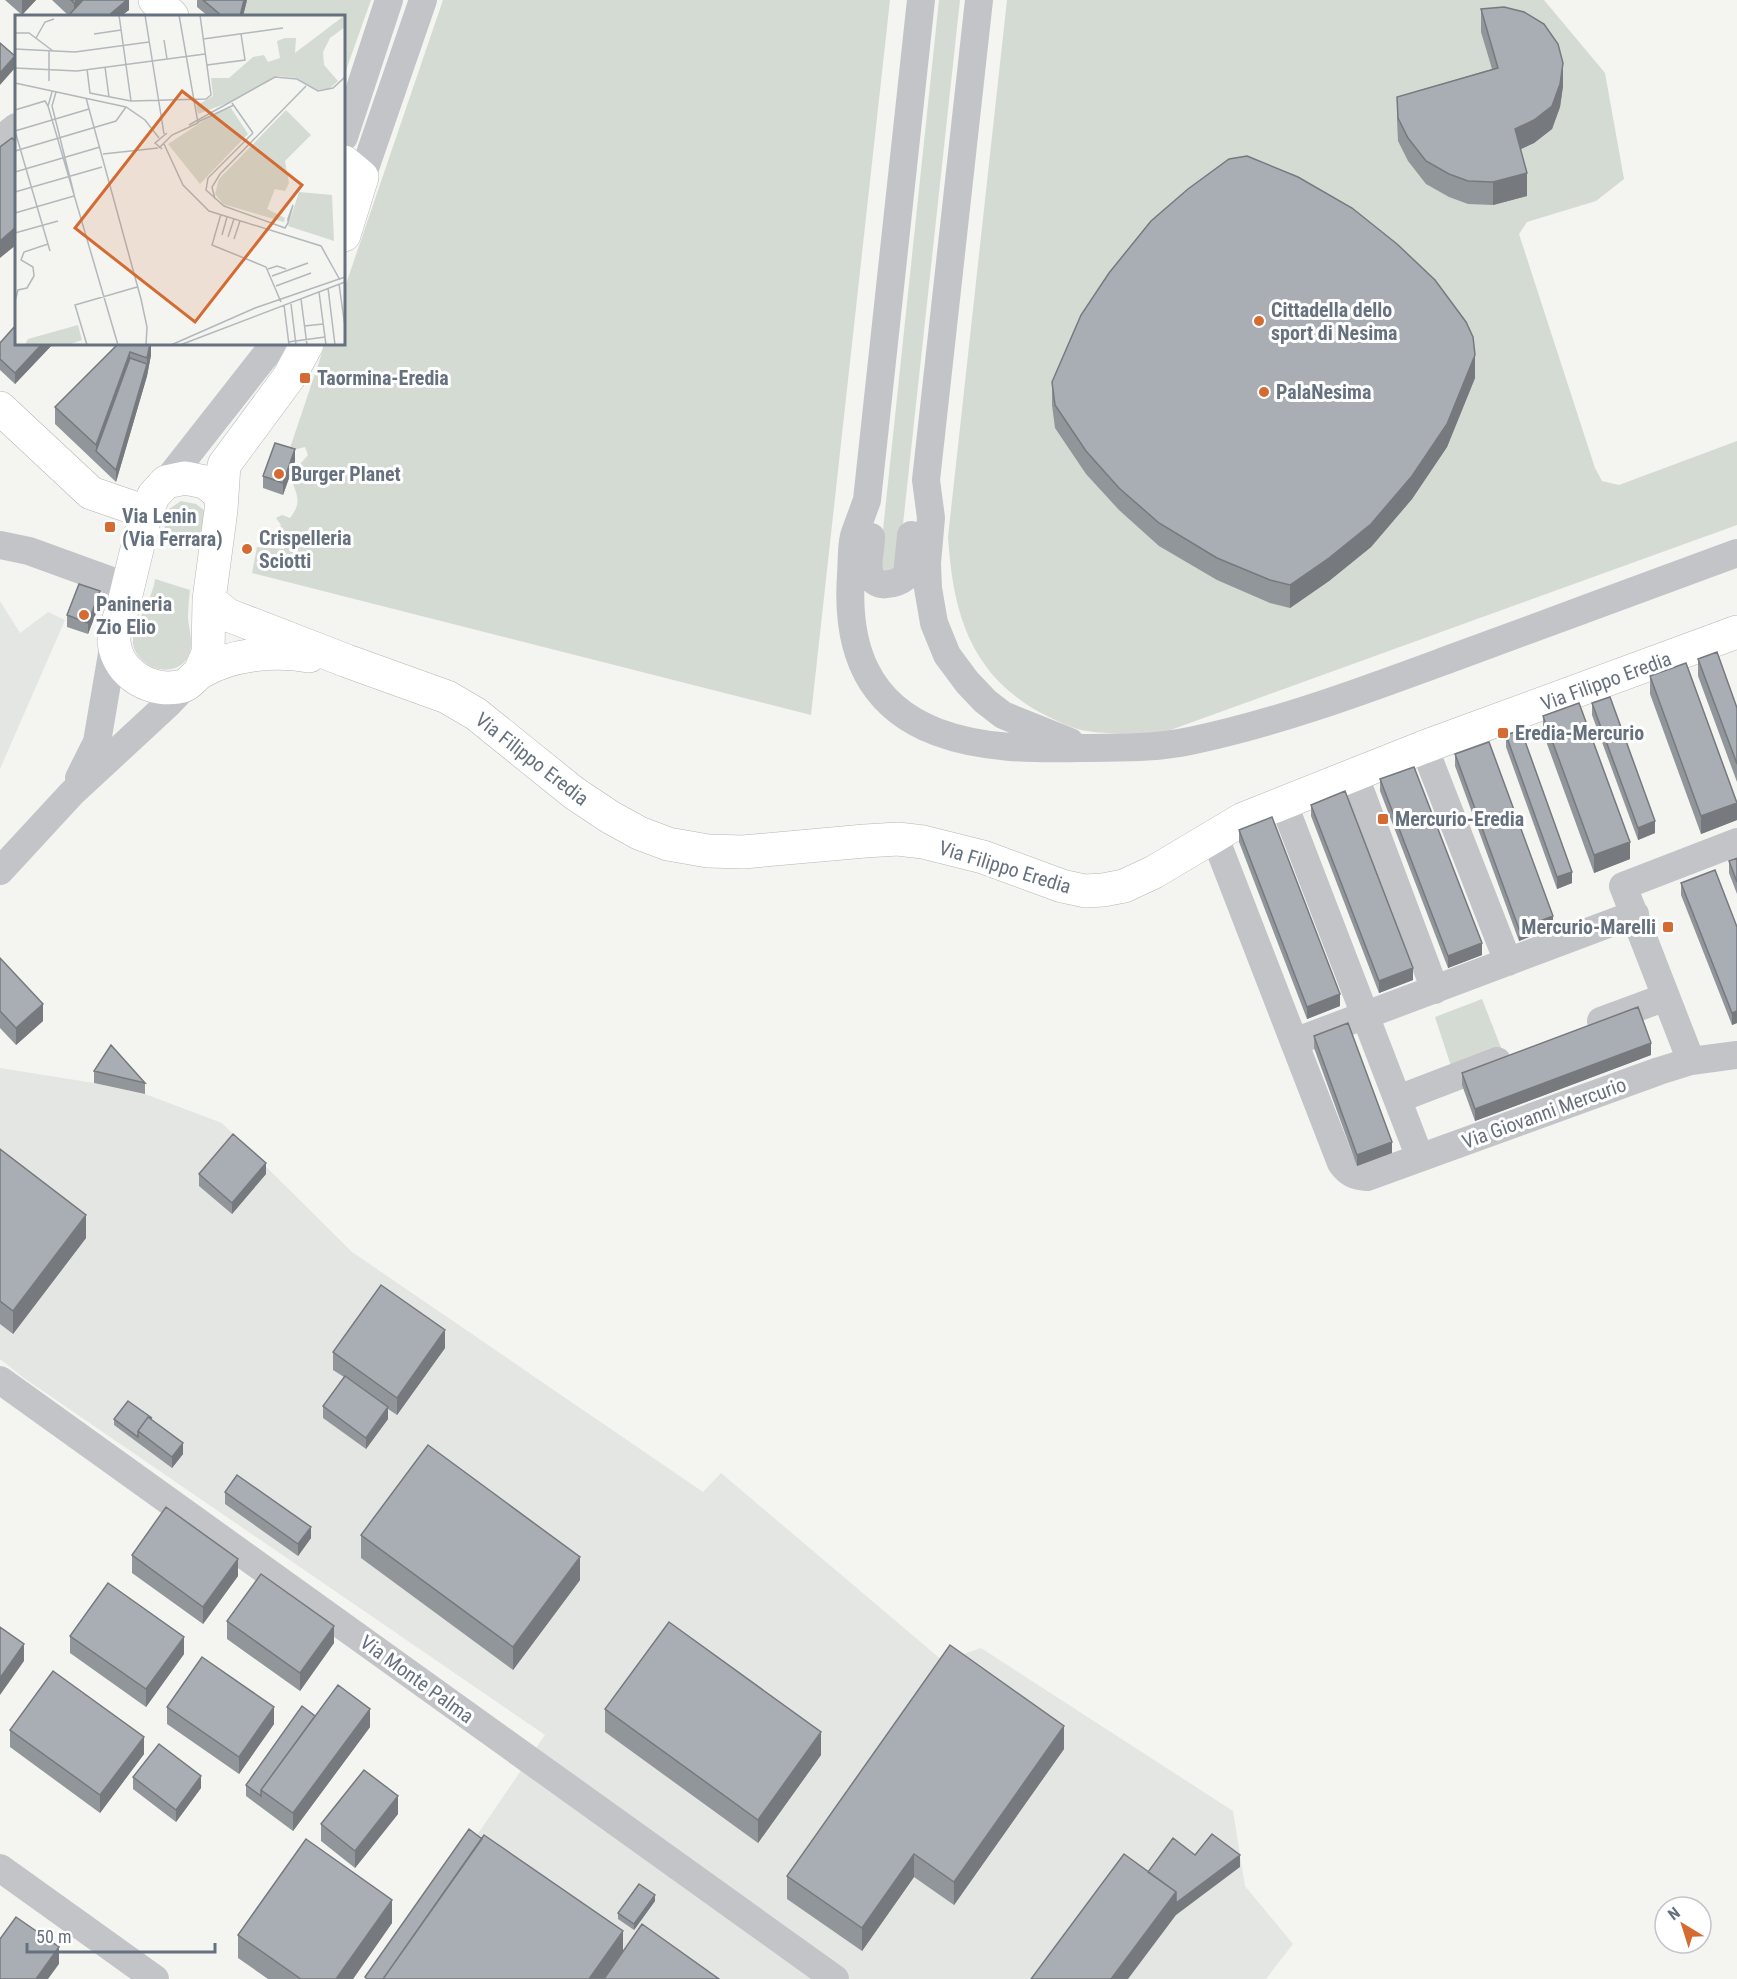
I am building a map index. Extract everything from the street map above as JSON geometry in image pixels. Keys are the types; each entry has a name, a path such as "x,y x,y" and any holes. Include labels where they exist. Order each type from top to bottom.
{"main road":[{"path":"345,228 353,169"},
{"path":"192,679 208,653 209,600 221,510 224,465 289,377 307,345"},
{"path":"0,408 91,493 146,513"},
{"path":"221,495 205,482 185,478 166,482 154,495 146,513 114,642 122,664 134,679 148,685 167,687 243,657 271,653 347,661"},
{"path":"209,600 228,615 347,661"},
{"name":"Via Filippo Eredia","path":"347,661 447,697 476,714 574,793 610,818 639,833 668,844 708,851 743,852 898,839 923,842 983,856 1062,886 1085,891 1124,886 1154,872 1243,819 1283,802 1424,747 1737,632"}],"street":[{"path":"345,134 389,0"},
{"path":"353,169 423,0"},
{"path":"921,0 867,500 871,539 868,570 872,578 880,584 891,585 907,576 913,516 926,480 980,0"},
{"path":"0,140 15,128"},
{"path":"166,482 272,345"},
{"path":"926,480 931,518 927,563 928,588 934,623 947,656 985,701 1003,715 1086,748"},
{"path":"867,500 854,539 849,600 858,656 868,677 880,694 897,709 936,731 962,740 1030,749 1152,748 1281,718 1351,696 1737,553"},
{"path":"0,545 29,551 128,587"},
{"path":"72,793 97,742 114,642"},
{"path":"0,871 72,793 192,679"},
{"path":"1424,747 1508,962"},
{"path":"1354,774 1435,990"},
{"path":"1283,802 1420,1158"},
{"path":"1215,834 1294,1042 1635,914"},
{"path":"1691,1061 1623,886 1737,842"},
{"path":"1577,1031 1666,997"},
{"name":"Via Giovanni Mercurio","path":"1294,1042 1341,1163 1347,1172 1367,1177 1659,1071 1691,1061 1737,1055"},
{"path":"1398,1099 1521,1052"},
{"name":"Via Monte Palma","path":"0,1380 835,1979"},
{"path":"0,1868 155,1979"}],"shaded area":[{"path":"247,0 371,0 345,73 345,15 242,15"},
{"path":"443,0 890,0 811,715 252,573 257,547 284,549 290,539 278,532 281,525 276,518 282,515 290,518 296,509 297,498 293,484 301,463 308,455 305,447 289,451 325,345 345,345 345,287"},
{"path":"939,0 960,0 898,570 891,576 879,568"},
{"name":"Cittadella dello sport di Nesima","path":"1007,0 1544,0 1605,73 1624,179 1596,201 1527,222 1519,234 1595,468 1602,481 1619,485 1737,441 1737,525 1165,732 1116,733 1081,730 1041,713 1017,697 997,680 970,639 955,591 948,537"},
{"path":"181,501 196,504 205,511 198,542 192,545 165,538 163,535 169,509"},
{"path":"155,579 190,590 188,618 191,649 187,659 173,669 165,670 149,665 136,653 133,644 135,630"},
{"path":"0,601 20,633 48,612 65,620 0,769"},
{"path":"1482,999 1502,1050 1452,1069 1435,1017"},
{"path":"0,1068 94,1083 145,1094 222,1123 352,1252 703,1492 721,1473 943,1661 981,1648 1233,1811 1245,1886 1293,1944 1266,1979 371,1979 469,1847 545,1735 24,1378 0,1359"}],"building":[{"path":"83,0 127,0 109,15 69,15"},
{"path":"203,0 244,0 240,15 221,15"},
{"path":"1504,7 1524,12 1544,24 1558,44 1563,63 1560,84 1552,106 1534,120 1515,129 1527,173 1493,182 1468,181 1449,174 1426,161 1408,138 1398,118 1397,97 1498,68 1481,9"},
{"path":"0,43 15,56 0,73"},
{"path":"12,138 15,141 15,228 0,241 0,147"},
{"name":"PalaNesima","path":"1247,156 1298,177 1352,208 1397,244 1435,280 1466,322 1473,337 1475,355 1447,424 1412,476 1371,524 1329,558 1290,585 1270,580 1217,558 1159,523 1119,488 1086,451 1055,405 1052,382 1081,315 1109,273 1151,221 1188,189 1229,159"},
{"path":"15,326 15,345 41,345 15,373 0,359 0,343"},
{"path":"117,345 150,345 147,358 130,352 96,445 55,407"},
{"path":"130,358 147,364 116,470 96,451"},
{"path":"275,443 295,449 283,483 263,476"},
{"path":"79,584 100,591 88,623 67,615"},
{"path":"1717,652 1737,708 1737,764 1698,659"},
{"path":"1686,663 1737,803 1701,816 1650,676"},
{"path":"1610,697 1655,821 1638,828 1592,703"},
{"path":"1579,703 1630,842 1594,855 1543,716"},
{"path":"1521,730 1572,872 1557,877 1506,735"},
{"path":"1489,742 1553,916 1519,929 1455,754"},
{"path":"1414,767 1482,943 1448,956 1380,779"},
{"path":"1345,791 1413,968 1379,981 1311,805"},
{"path":"1272,817 1340,994 1307,1007 1239,830"},
{"path":"1737,858 1737,882 1729,861"},
{"path":"1715,870 1737,927 1737,1011 1732,1013 1681,883"},
{"path":"0,958 43,1004 16,1028 0,1011"},
{"path":"1638,1007 1651,1043 1475,1109 1462,1073"},
{"path":"1348,1023 1392,1142 1357,1155 1314,1036"},
{"path":"111,1045 145,1083 94,1071"},
{"path":"233,1134 266,1163 232,1203 199,1174"},
{"path":"0,1149 86,1215 13,1311 0,1301"},
{"path":"381,1285 445,1330 397,1398 333,1352"},
{"path":"345,1376 388,1407 366,1438 323,1406"},
{"path":"128,1401 152,1418 148,1417 138,1431 138,1437 114,1419"},
{"path":"148,1417 183,1443 172,1457 138,1431"},
{"path":"428,1445 580,1557 513,1647 361,1535"},
{"path":"237,1475 311,1527 298,1544 225,1492"},
{"path":"166,1507 238,1559 203,1607 132,1555"},
{"path":"261,1574 334,1626 300,1673 227,1621"},
{"path":"108,1583 184,1637 146,1689 70,1636"},
{"path":"669,1622 821,1732 758,1820 605,1709"},
{"path":"0,1627 24,1644 0,1678"},
{"path":"950,1645 1064,1726 954,1882 914,1854 862,1928 787,1876"},
{"path":"202,1657 274,1707 239,1757 167,1707"},
{"path":"53,1671 144,1737 100,1795 10,1730"},
{"path":"338,1685 370,1709 293,1813 261,1790"},
{"path":"302,1706 315,1716 261,1790 261,1796 246,1785"},
{"path":"159,1744 201,1776 176,1810 133,1777"},
{"path":"364,1770 398,1796 355,1851 321,1824"},
{"path":"469,1829 482,1839 383,1979 367,1979 365,1977"},
{"path":"1212,1834 1240,1855 1176,1903 1176,1892 1148,1872 1173,1838 1195,1855"},
{"path":"484,1835 623,1931 589,1979 383,1979"},
{"path":"306,1839 392,1900 336,1979 301,1979 238,1935"},
{"path":"1124,1854 1176,1892 1111,1979 1031,1979"},
{"path":"639,1884 655,1895 634,1924 618,1913"},
{"path":"16,1917 59,1947 36,1979 0,1979 0,1939"},
{"path":"642,1924 719,1979 604,1979"}],"place":[{"name":"Cittadella dello sport di Nesima","path":"1259,321"},
{"name":"Taormina-Eredia","path":"305,378"},
{"name":"PalaNesima","path":"1264,392"},
{"name":"Burger Planet","path":"279,474"},
{"name":"Via Lenin (Via Ferrara)","path":"110,527"},
{"name":"Crispelleria Sciotti","path":"247,549"},
{"name":"Panineria Zio Elio","path":"84,615"},
{"name":"Eredia-Mercurio","path":"1503,733"},
{"name":"Mercurio-Eredia","path":"1383,819"},
{"name":"Mercurio-Marelli","path":"1668,927"}]}
